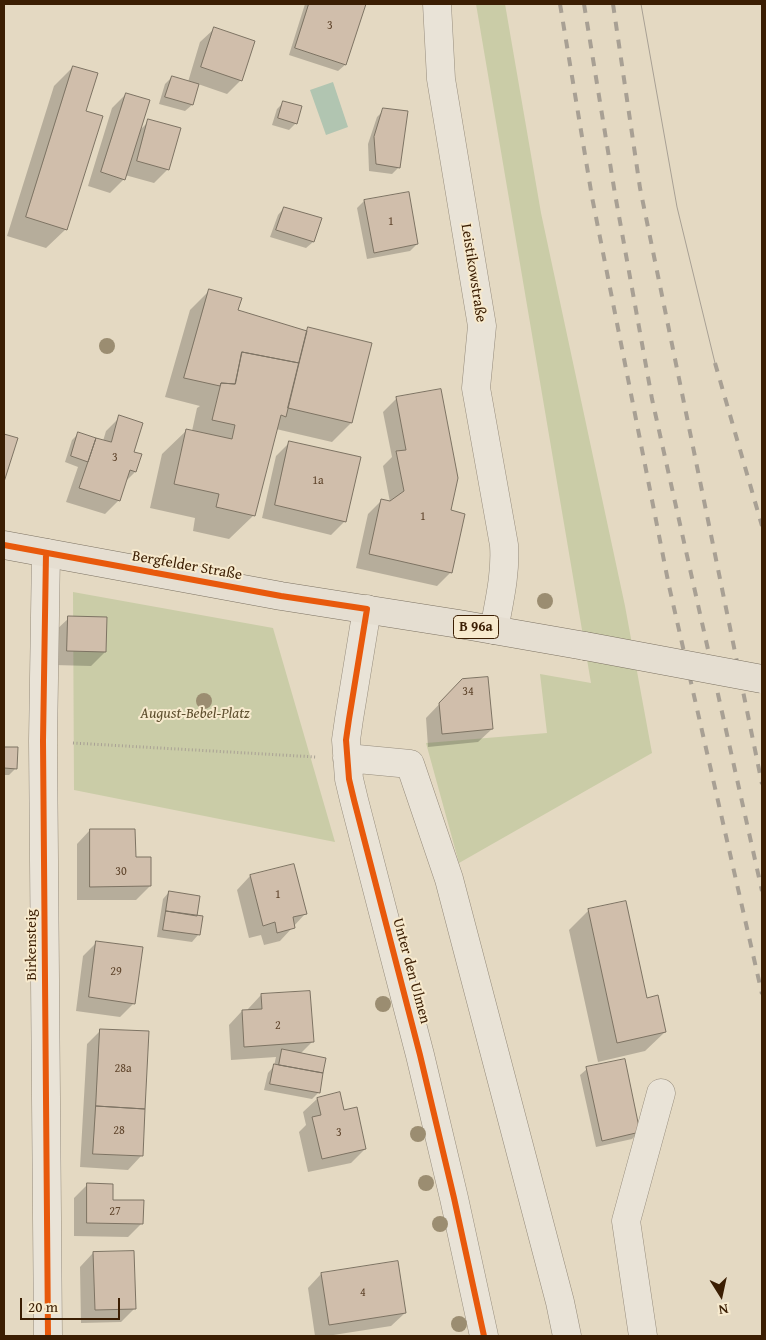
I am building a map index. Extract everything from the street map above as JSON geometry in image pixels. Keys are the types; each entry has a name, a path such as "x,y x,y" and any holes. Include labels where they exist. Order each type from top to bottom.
{"main road":[{"name":"Bergfelder Straße","path":"4,545 281,596 494,630 762,679"}],"street":[{"name":"Leistikowstraße","path":"437,4 441,80 482,326 476,388 504,545 503,581 494,630"},
{"name":"Birkensteig","path":"46,553 43,741 48,1336"},
{"name":"Unter den Ulmen","path":"366,609 348,719 346,740 349,779 420,1055 484,1336"},
{"path":"347,758 410,764 449,879 560,1302 567,1336"},
{"path":"643,1336 626,1221 661,1093"}],"path":[{"path":"43,741 347,758"}],"green space":[{"path":"476,4 505,4 541,213 625,606 652,753 459,863 426,743 547,733 540,674 591,683"},
{"name":"August-Bebel-Platz","path":"73,592 273,628 335,842 74,790"}],"shaded area":[{"path":"333,82 348,127 326,135 310,90"}],"building":[{"path":"309,4 366,4 346,65 295,48"},
{"path":"214,27 255,41 242,81 201,67"},
{"path":"73,66 98,73 86,111 103,116 67,230 26,217"},
{"path":"172,76 199,84 193,105 165,97"},
{"path":"126,93 150,100 125,180 101,172"},
{"path":"283,101 302,106 297,124 278,118"},
{"path":"383,108 408,111 400,168 376,164 374,137"},
{"path":"148,119 181,128 169,170 137,161"},
{"path":"409,192 418,244 374,253 364,200"},
{"path":"284,207 322,218 314,242 276,230"},
{"path":"209,289 242,298 238,310 307,331 299,363 242,352 235,384 221,383 220,386 184,378"},
{"path":"308,327 372,343 352,423 288,408"},
{"path":"242,352 299,363 286,417 281,415 255,516 216,507 219,494 174,484 186,429 232,439 235,425 212,420 221,383 235,384"},
{"path":"441,389 458,478 451,510 465,514 452,573 369,554 381,499 390,501 404,491 396,451 406,450 396,397"},
{"path":"119,415 143,423 134,452 142,454 136,472 130,470 120,501 79,488 96,438 111,442"},
{"path":"78,432 96,438 88,462 71,456"},
{"path":"4,434 18,438 4,482"},
{"path":"289,441 361,457 346,522 275,505"},
{"path":"68,616 107,617 106,652 67,651"},
{"path":"488,677 493,729 442,734 439,703 462,679"},
{"path":"4,747 18,747 17,769 4,768"},
{"path":"90,829 135,829 136,857 151,857 151,886 90,887"},
{"path":"294,864 307,914 293,917 295,928 277,933 275,922 263,926 250,875"},
{"path":"169,891 200,896 197,916 166,911"},
{"path":"626,901 647,998 658,995 666,1032 617,1043 588,909"},
{"path":"166,911 203,916 200,935 163,930"},
{"path":"96,941 143,947 135,1004 89,997"},
{"path":"310,991 314,1042 244,1047 242,1010 262,1009 261,994"},
{"path":"100,1029 149,1031 145,1109 96,1106"},
{"path":"282,1049 326,1058 323,1073 279,1065"},
{"path":"625,1059 640,1132 602,1141 586,1067"},
{"path":"274,1064 323,1073 320,1093 270,1084"},
{"path":"340,1092 344,1110 357,1107 366,1149 322,1159 312,1117 321,1115 317,1098"},
{"path":"96,1106 145,1109 143,1156 93,1154"},
{"path":"87,1183 113,1184 113,1200 144,1200 143,1224 87,1223"},
{"path":"134,1251 136,1309 95,1310 93,1252"},
{"path":"398,1261 406,1313 329,1325 321,1273"}],"tram line":[{"path":"641,4 677,207 715,363"}],"railway":[{"path":"560,4 592,197 669,586 762,994"},
{"path":"584,4 615,194 652,399 762,891"},
{"path":"613,4 640,188 762,784"},
{"path":"715,363 762,526"}],"cycle path":[{"path":"4,545 281,596 367,609 346,740 349,779 420,1055 484,1336"},
{"path":"46,553 43,741 48,1336"}]}
